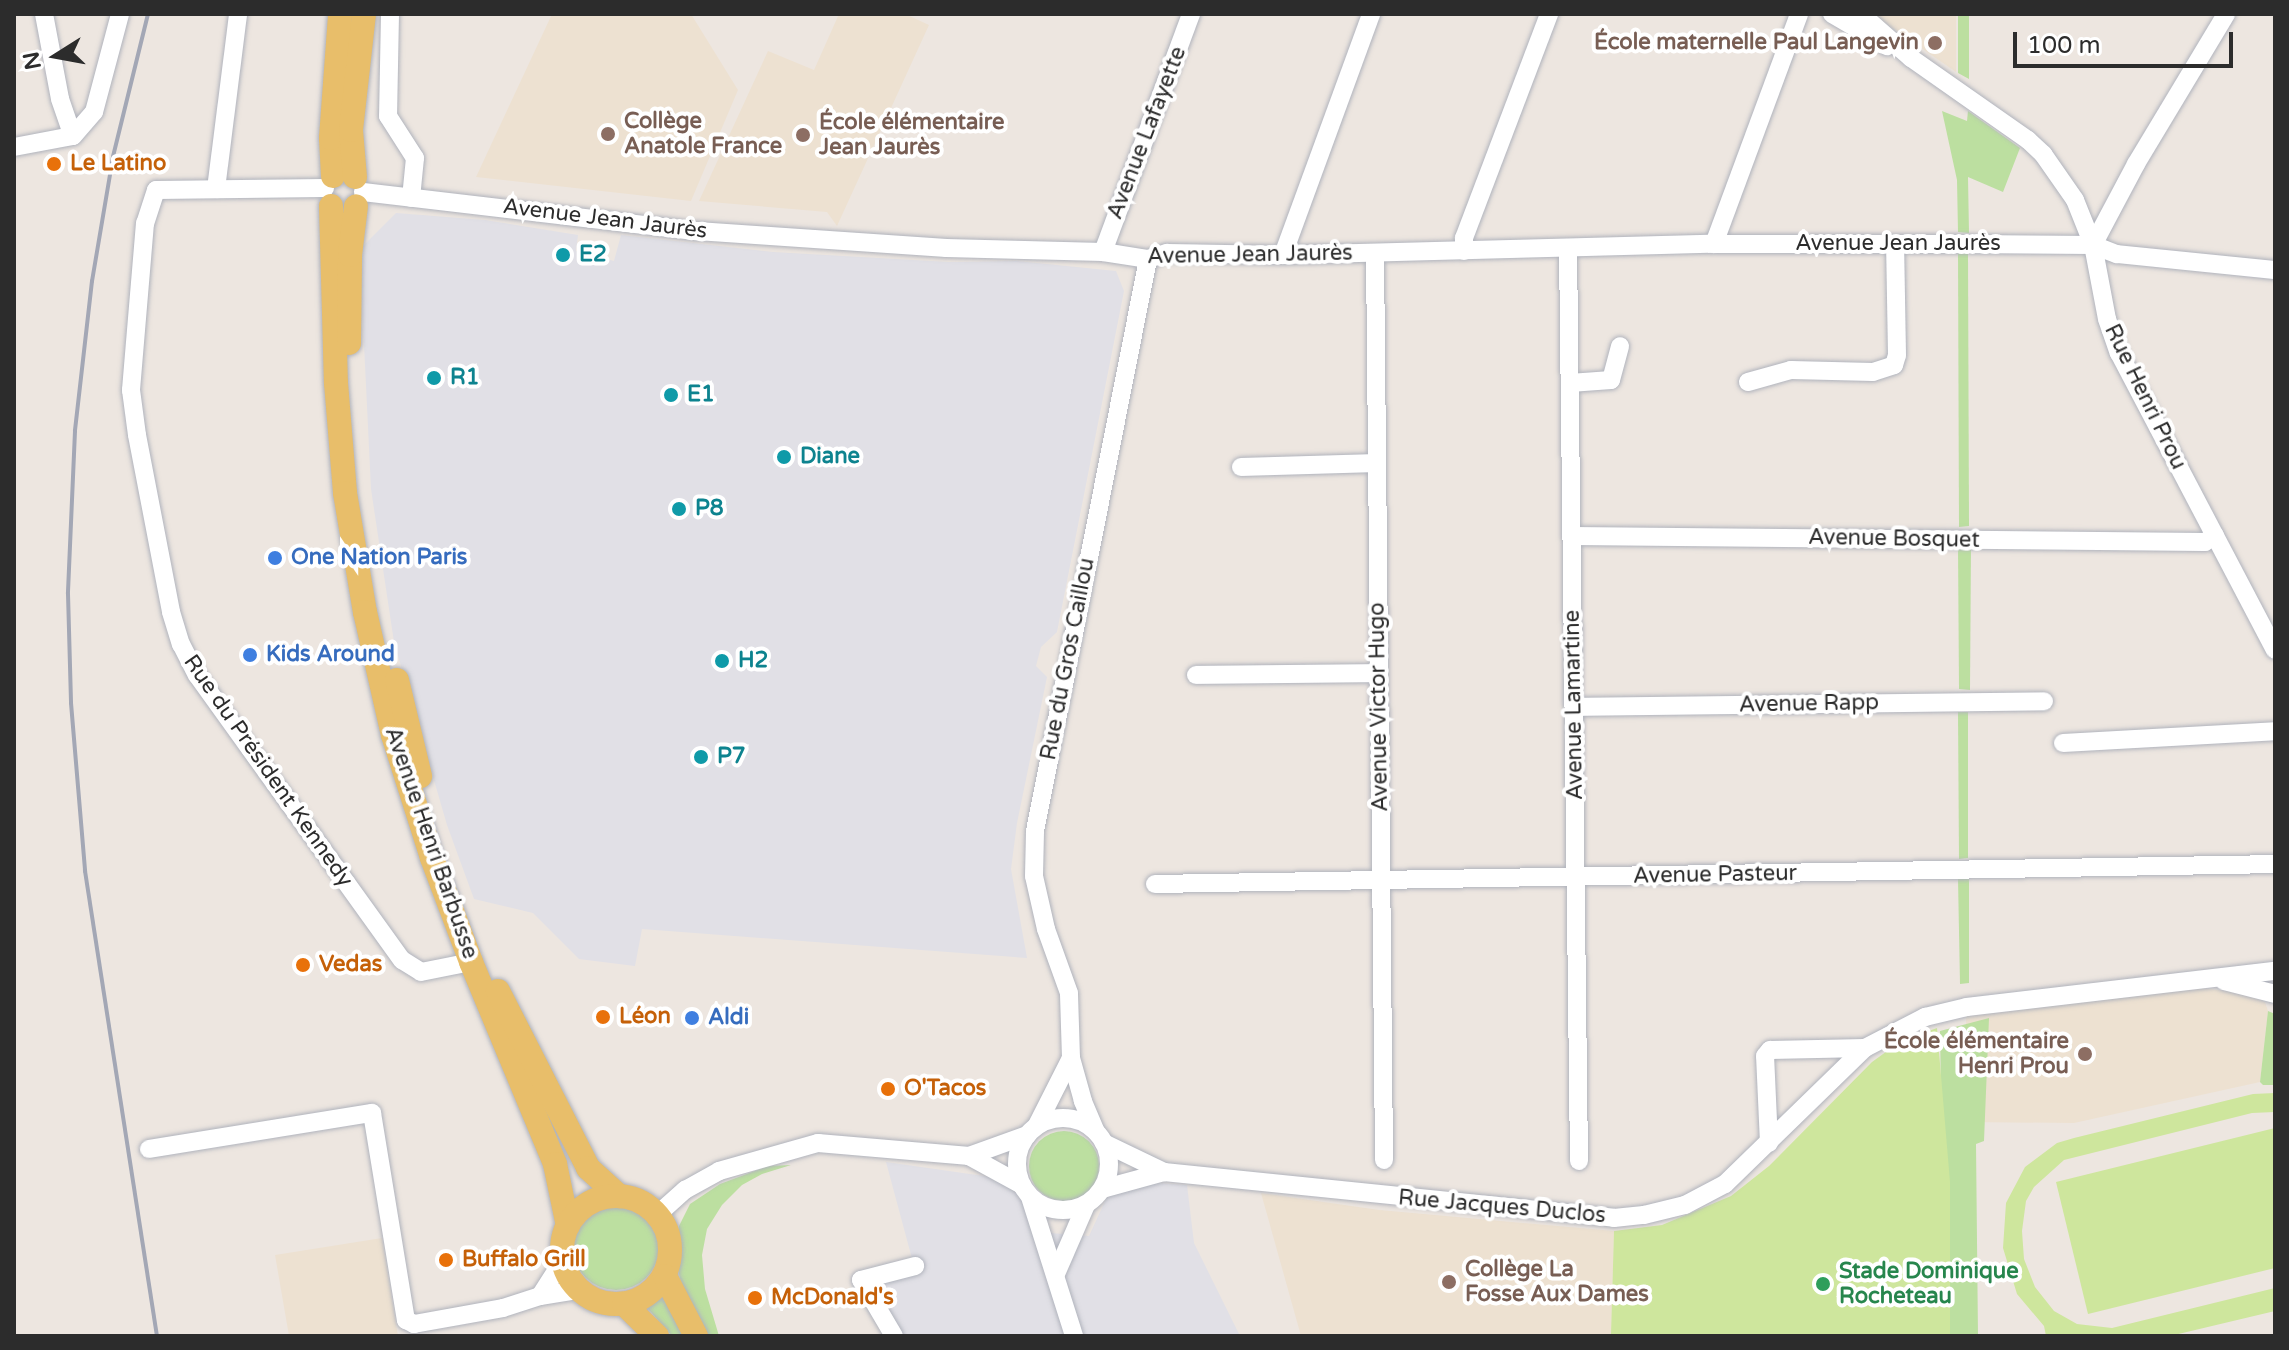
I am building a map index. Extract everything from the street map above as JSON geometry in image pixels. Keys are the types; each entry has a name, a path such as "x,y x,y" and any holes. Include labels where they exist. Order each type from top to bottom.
{"main road":[{"name":"Avenue Henri Barbusse","path":"340,14 331,138 344,191 350,255 349,358 360,489 387,644 423,788 472,933 515,1029 588,1168 619,1196"},
{"name":"Avenue Henri Barbusse","path":"364,14 344,191 330,244 345,493 365,612 406,783 471,962 555,1164 568,1226"},
{"path":"619,1196 647,1205 657,1215 670,1246 665,1276 653,1291 624,1304 608,1304 579,1290 563,1260 563,1243 568,1226 589,1203 619,1196"},
{"path":"665,1276 696,1336"},
{"path":"624,1304 657,1336"}],"street":[{"path":"44,14 60,99 73,136"},
{"path":"14,147 73,136 94,112 120,14"},
{"path":"216,189 238,14"},
{"path":"390,14 388,116 415,158 411,198"},
{"name":"Avenue Lafayette","path":"1103,252 1191,14"},
{"path":"1283,255 1371,14"},
{"path":"1464,251 1464,238 1549,14"},
{"path":"1714,244 1799,14"},
{"path":"1832,14 1911,58"},
{"path":"1861,14 1911,58"},
{"path":"2093,245 2136,164 2226,14"},
{"name":"Rue Henri Prou","path":"1911,58 2043,154 2075,200 2093,245 2107,319 2119,353 2215,535 2269,624 2275,650"},
{"name":"Rue du Président Kennedy","path":"344,191 156,190 147,213 131,390 171,612 181,644 215,702 402,960 421,972 471,962"},
{"name":"Avenue Jean Jaurès","path":"344,191 697,231 946,248 1103,252 1148,259 1167,253 1283,255 1714,244 2093,245 2117,254 2275,270"},
{"path":"1748,382 1791,370 1873,372 1894,365 1897,355 1895,244"},
{"name":"Avenue Lamartine","path":"1568,248 1579,1161"},
{"name":"Avenue Victor Hugo","path":"1375,253 1384,1160"},
{"name":"Rue du Gros Caillou","path":"1100,1137 1083,1101 1071,1058 1069,993 1046,929 1034,876 1035,831 1148,259"},
{"path":"1570,383 1611,380 1620,346"},
{"path":"1241,467 1377,463"},
{"name":"Avenue Bosquet","path":"1572,536 2205,542 2215,535"},
{"path":"1196,675 1379,673"},
{"name":"Avenue Rapp","path":"1574,707 2044,701"},
{"path":"2063,743 2275,731"},
{"name":"Avenue Pasteur","path":"1155,884 2275,864"},
{"name":"Rue Jacques Duclos","path":"657,1215 685,1190 719,1171 818,1143 969,1156 1057,1210 1086,1205 1102,1189 1164,1172 1614,1218 1685,1205 1725,1184 1865,1048 1896,1029 1955,1009 2275,971"},
{"name":"Rue Jacques Duclos","path":"2201,979 2239,982 2275,994"},
{"path":"1769,1143 1765,1056 1770,1050 1865,1048"},
{"name":"Rue du Gros Caillou","path":"1032,1130 1071,1058"},
{"path":"149,1149 372,1113 406,1320 414,1324 579,1290"},
{"name":"Rue Jacques Duclos","path":"969,1156 1061,1118 1074,1119 1164,1172"},
{"path":"1032,1130 1017,1159 1074,1336"},
{"path":"1100,1137 1109,1166 1102,1189"},
{"path":"1056,1274 1086,1205"},
{"path":"540,1296 563,1260"},
{"path":"894,1336 861,1280 915,1266"}],"shaded area":[{"name":"Collège Anatole France","path":"552,14 691,14 738,90 691,201 476,177"},
{"name":"École élémentaire Jean Jaurès","path":"839,14 905,14 929,25 837,226 827,212 699,201 768,51 814,70"},
{"name":"École maternelle Paul Langevin","path":"1872,14 1956,14 1956,72"},
{"path":"396,213 485,220 578,235 576,251 614,261 621,235 773,252 949,262 1017,261 1116,271 1124,291 1057,632 1041,647 1036,666 1047,677 1017,823 1011,869 1027,958 642,929 635,966 579,959 533,913 474,899 447,825 394,642 371,489 360,261 363,246"},
{"name":"École élémentaire Henri Prou","path":"2199,988 2239,992 2265,1002 2268,1011 2260,1082 2074,1123 1967,1122 1966,1016"},
{"path":"886,1162 1005,1179 1024,1204 1037,1232 1089,1236 1107,1197 1124,1187 1142,1182 1187,1185 1194,1243 1240,1336 894,1336 861,1280 914,1266"},
{"name":"Collège La Fosse Aux Dames","path":"1261,1193 1379,1210 1614,1231 1611,1334 1633,1336 1301,1336"},
{"path":"382,1238 398,1336 289,1336 275,1255"}],"green space":[{"path":"1958,14 1969,14 1969,79 1958,73"},
{"path":"1942,111 1967,121 1968,111 2020,148 2003,192 1968,177 1969,233 1958,232 1957,180"},
{"path":"1958,252 1968,253 1969,526 1959,527"},
{"path":"1971,545 1970,690 1959,689 1958,546"},
{"path":"1958,712 1968,712 1968,858 1959,859"},
{"path":"1969,877 1969,983 1960,984 1958,879"},
{"path":"2268,1011 2275,1014 2275,1085 2260,1082"},
{"path":"1989,1018 1984,1141 1976,1144 1978,1336 1945,1336 1940,1031"},
{"path":"1937,1028 1950,1182 1950,1336 1611,1334 1614,1231 1662,1225 1731,1196 1769,1166 1872,1062 1901,1041"},
{"path":"2275,1093 2275,1112 2252,1113 2064,1160 2034,1187 2026,1201 2022,1231 2024,1259 2035,1287 2054,1311 2077,1324 2112,1328 2275,1288 2275,1311 2170,1336 2046,1336 2044,1326 2017,1294 2003,1248 2006,1203 2025,1167 2057,1143 2253,1094"},
{"path":"2275,1128 2275,1268 2088,1314 2056,1182"},
{"path":"1071,1131 1093,1146 1099,1166 1097,1180 1089,1191 1078,1199 1057,1201 1039,1191 1031,1180 1029,1159 1039,1141 1050,1133"},
{"path":"791,1165 762,1174 742,1185 722,1205 707,1229 702,1255 705,1289 719,1336 708,1336 681,1283 675,1255 679,1226 690,1204 720,1184 768,1166"},
{"path":"616,1204 633,1207 647,1216 656,1230 659,1247 656,1264 647,1278 633,1287 616,1290 599,1287 585,1278 576,1264 573,1247 576,1230 585,1216 599,1207"},
{"path":"663,1289 688,1336 672,1336 643,1303"}],"railway":[{"path":"148,14 113,157 92,281 75,431 68,594 71,703 85,871 157,1336"}],"place":[{"name":"École maternelle Paul Langevin","path":"1935,43"},
{"name":"Collège Anatole France","path":"608,134"},
{"name":"École élémentaire Jean Jaurès","path":"803,135"},
{"name":"Le Latino","path":"54,164"},
{"name":"E2","path":"563,255"},
{"name":"R1","path":"434,378"},
{"name":"E1","path":"671,395"},
{"name":"Diane","path":"784,457"},
{"name":"P8","path":"679,509"},
{"name":"One Nation Paris","path":"275,558"},
{"name":"Kids Around","path":"250,655"},
{"name":"H2","path":"722,661"},
{"name":"P7","path":"701,757"},
{"name":"Vedas","path":"303,965"},
{"name":"Léon","path":"603,1017"},
{"name":"Aldi","path":"692,1018"},
{"name":"École élémentaire Henri Prou","path":"2085,1054"},
{"name":"O'Tacos","path":"888,1089"},
{"name":"Buffalo Grill","path":"446,1260"},
{"name":"Collège La Fosse Aux Dames","path":"1449,1282"},
{"name":"Stade Dominique Rocheteau","path":"1823,1284"},
{"name":"McDonald's","path":"755,1298"}]}
